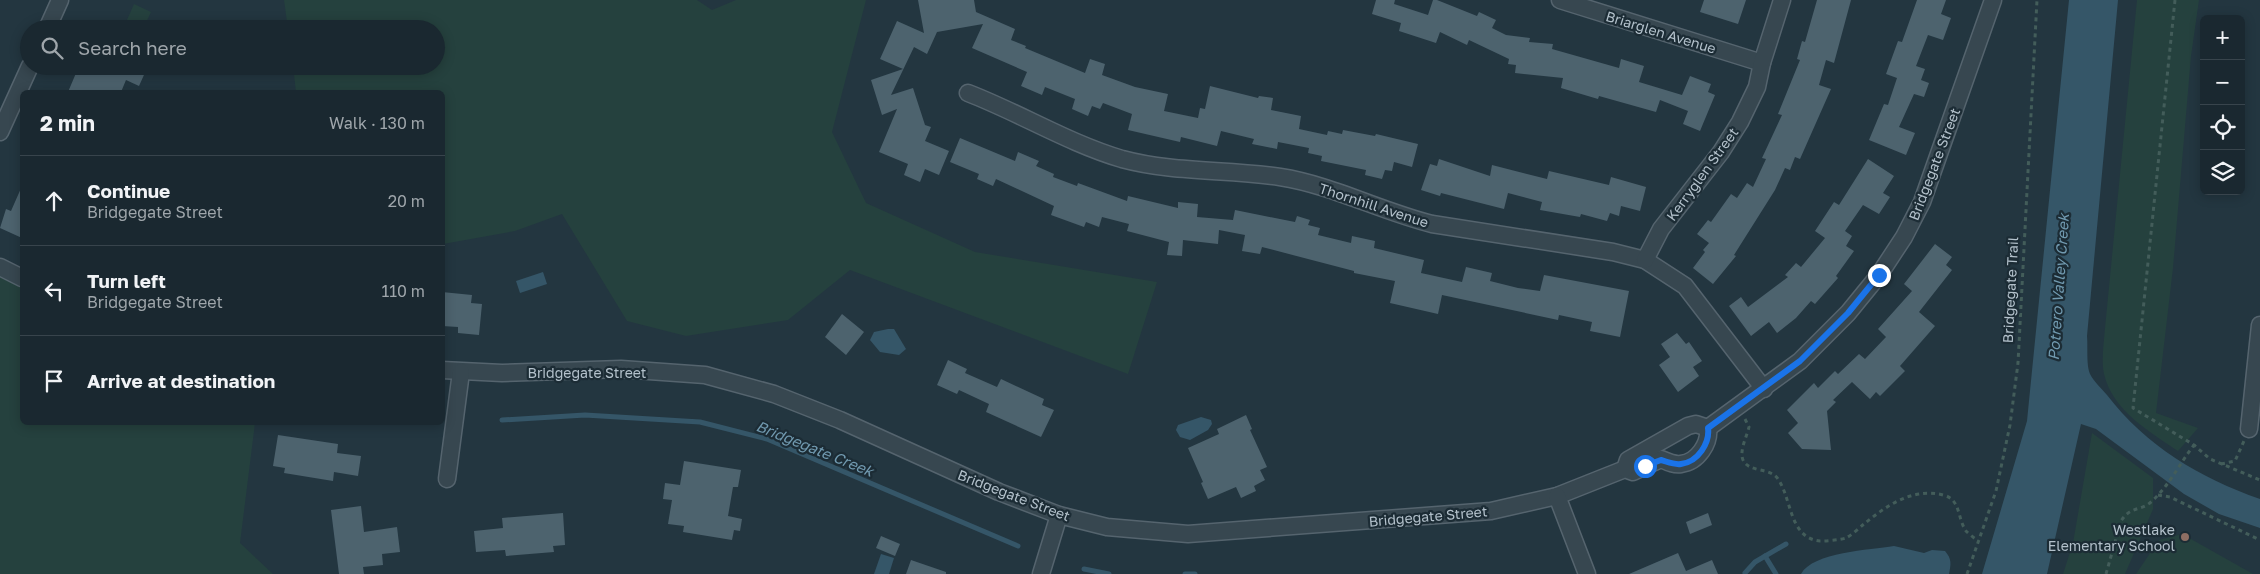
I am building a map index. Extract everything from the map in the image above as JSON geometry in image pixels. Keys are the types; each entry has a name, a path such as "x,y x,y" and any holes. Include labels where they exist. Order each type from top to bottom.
{"street":[{"path":"51,20 60,0"},
{"name":"Briarglen Avenue","path":"1560,0 1762,63"},
{"name":"Kerryglen Street","path":"1645,260 1661,229 1721,152 1740,122 1757,87 1762,63 1782,0"},
{"name":"Bridgegate Street","path":"1625,469 1628,460 1688,426 1696,424 1708,428 1764,389 1800,361 1848,313 1879,275 1904,237 1922,202 1993,0"},
{"path":"0,132 26,75"},
{"name":"Thornhill Avenue","path":"968,94 1001,106 1091,148 1152,166 1280,177 1331,190 1404,217 1432,224 1613,252 1645,260 1685,286 1764,389"},
{"path":"0,267 20,277"},
{"path":"2249,429 2260,325"},
{"name":"Bridgegate Street","path":"445,370 461,372 621,369 705,375 774,394 840,420 999,492 1059,515 1106,527 1188,534 1491,511 1557,496 1625,469 1633,472 1661,460"},
{"path":"447,480 461,372"},
{"path":"1661,443 1659,455 1661,460 1682,464 1691,461 1706,444 1709,436 1708,428"},
{"path":"1557,496 1587,574"},
{"path":"1041,574 1059,515"}],"path":[{"name":"Bridgegate Trail","path":"1967,574 1996,491 2010,425 2018,363 2037,0"},
{"path":"2175,0 2133,408 2194,445 2210,459 2260,480"},
{"path":"1737,406 1749,427 1742,452 1743,460 1749,466 1768,471 1779,480 1798,528 1806,537 1820,541 1846,538 1887,506 1902,498 1920,494 1941,494 1950,497 1956,504 1966,531 1978,541"},
{"path":"2221,464 2235,461 2249,429"},
{"path":"2106,574 2121,521 2125,514 2129,510 2148,504 2159,493 2194,445"},
{"path":"2159,493 2260,540"}],"green space":[{"path":"284,0 697,0 712,10 736,0 866,0 832,132 866,203 975,252 1157,282 1128,374 850,270 788,320 686,336 627,321 562,214 515,231 445,244 445,90 296,90 294,75 445,75 445,20 287,20"},
{"path":"2137,0 2199,0 2191,56 2173,268 2156,413 2198,428 2178,451 2144,428 2124,409 2108,387 2103,369 2105,328"},
{"path":"134,4 151,12 147,20 127,20"},
{"path":"0,267 20,277 20,425 255,425 240,543 273,574 0,574"},
{"path":"2092,433 2153,478 2153,509 2125,574 2063,574 2073,543"},
{"path":"2182,534 2253,574 2136,574 2159,540"}],"water":[{"name":"Potrero Valley Creek","path":"2069,0 2118,0 2087,336 2090,374 2122,413 2157,445 2216,481 2260,499 2260,528 2219,514 2184,494 2096,429 2081,424 2047,574 1982,574 2027,421"},
{"path":"543,272 547,284 520,293 516,281"},
{"path":"894,329 906,349 899,355 880,352 870,340 874,332"},
{"path":"1201,417 1211,420 1212,424 1208,430 1190,440 1180,437 1176,430 1178,425"},
{"path":"1894,546 1924,553 1932,550 1945,551 1950,562 1949,574 1801,574 1807,567 1829,557 1843,553"},
{"path":"881,554 894,558 889,574 874,574"}],"building":[{"path":"918,0 974,0 976,12 1015,29 1011,40 1026,46 1025,48 1085,73 1090,59 1105,64 1102,75 1135,87 1168,94 1164,111 1198,118 1200,108 1205,109 1210,86 1258,98 1259,96 1273,98 1271,110 1301,116 1299,129 1327,135 1328,131 1342,134 1343,130 1375,136 1376,134 1418,144 1412,167 1394,162 1392,171 1385,170 1382,179 1365,175 1366,170 1321,161 1322,156 1308,153 1309,148 1278,142 1277,149 1252,144 1254,139 1221,131 1217,146 1181,137 1180,142 1128,130 1132,114 1103,103 1100,109 1092,106 1088,116 1072,109 1075,99 1045,87 1042,95 1021,86 1027,72 972,48 983,24 937,32 927,54 914,47 891,95 913,88 925,125 931,127 925,141 949,151 939,175 925,169 920,182 904,175 908,164 879,152 897,109 882,115 871,80 903,69 880,59 897,21 924,33"},
{"path":"1376,0 1395,0 1394,4 1428,15 1433,0 1437,0 1477,16 1479,12 1496,20 1492,28 1506,35 1530,38 1529,42 1553,44 1552,49 1619,68 1621,59 1644,66 1639,82 1682,95 1690,76 1711,84 1708,92 1715,95 1700,131 1683,124 1688,111 1660,100 1656,112 1599,96 1598,99 1561,88 1563,78 1515,73 1516,65 1508,64 1509,59 1469,40 1467,45 1440,32 1436,43 1399,31 1401,23 1372,14"},
{"path":"1704,0 1746,0 1738,24 1700,12"},
{"path":"1817,0 1851,0 1834,63 1826,60 1819,85 1831,89 1800,159 1795,157 1790,170 1785,168 1775,190 1734,255 1736,256 1713,284 1693,268 1709,243 1697,234 1708,220 1711,222 1731,194 1737,198 1747,183 1753,187 1766,159 1762,158 1782,115 1778,114 1800,60 1797,59 1802,41 1805,42"},
{"path":"1917,0 1946,0 1941,14 1951,18 1943,40 1928,35 1916,66 1925,69 1921,80 1929,83 1924,97 1914,94 1899,127 1915,133 1906,155 1869,140 1884,104 1888,105 1897,78 1886,74 1898,41 1902,42"},
{"path":"75,75 144,75 139,86 126,80 122,90 69,90"},
{"path":"960,138 1015,161 1018,152 1039,161 1036,166 1054,174 1053,177 1077,186 1078,183 1127,201 1128,196 1178,208 1178,202 1198,204 1197,217 1233,220 1235,210 1295,222 1297,216 1310,220 1308,225 1320,228 1318,235 1351,243 1352,236 1375,241 1374,248 1424,260 1421,273 1462,282 1466,267 1492,273 1490,281 1518,288 1540,291 1544,275 1629,291 1620,337 1590,331 1592,322 1559,315 1558,320 1442,295 1438,314 1390,303 1395,281 1354,273 1354,271 1262,247 1260,254 1242,251 1245,235 1219,230 1218,244 1183,240 1182,256 1167,255 1169,242 1127,231 1129,224 1102,217 1099,227 1086,222 1084,227 1051,215 1054,206 996,179 993,186 977,179 979,174 950,162"},
{"path":"1439,159 1490,176 1492,165 1547,179 1549,171 1609,185 1611,177 1646,187 1640,211 1621,206 1619,216 1610,213 1607,221 1581,214 1580,217 1540,210 1542,202 1508,193 1504,209 1441,193 1440,196 1421,190 1430,164 1437,166"},
{"path":"1868,159 1894,176 1883,193 1890,197 1879,214 1863,205 1845,231 1852,236 1846,246 1854,251 1836,276 1838,278 1815,304 1811,301 1796,318 1777,333 1769,322 1751,336 1729,306 1741,297 1748,307 1788,277 1785,275 1796,263 1801,267 1825,238 1815,231 1834,202 1839,205"},
{"path":"20,191 20,237 0,228 6,209 11,211"},
{"path":"1935,244 1952,257 1946,265 1952,270 1919,312 1935,326 1900,366 1905,371 1880,396 1876,392 1870,399 1852,382 1833,400 1836,402 1827,411 1831,450 1802,449 1788,433 1798,423 1787,410 1814,383 1818,388 1835,371 1838,374 1859,354 1865,359 1886,337 1878,329 1912,291 1904,284"},
{"path":"445,292 472,295 471,303 482,304 479,335 458,333 458,327 445,326"},
{"path":"842,314 864,332 846,355 825,337"},
{"path":"1677,333 1686,344 1689,342 1702,361 1693,367 1699,376 1678,392 1659,365 1670,357 1661,344"},
{"path":"948,360 967,369 965,373 997,387 1001,379 1044,399 1042,405 1054,410 1041,437 986,412 989,404 959,390 957,394 937,385"},
{"path":"1246,415 1252,429 1250,430 1267,467 1260,470 1265,480 1254,486 1256,491 1241,498 1236,487 1208,499 1201,483 1203,482 1188,448 1219,434 1217,429"},
{"path":"278,435 338,444 337,453 361,456 358,476 334,472 333,481 284,473 285,468 273,466"},
{"path":"684,461 741,470 738,487 733,487 728,516 742,519 740,531 734,530 732,540 683,532 684,526 668,524 672,500 663,499 665,483 680,485"},
{"path":"361,506 364,532 397,527 400,552 382,554 383,565 363,567 364,574 339,574 331,510"},
{"path":"563,513 565,545 553,546 554,552 506,556 505,550 476,552 474,531 503,528 502,518"},
{"path":"1708,513 1712,525 1690,534 1686,522"},
{"path":"881,536 900,544 895,556 876,548"},
{"path":"1678,553 1686,571 1712,560 1718,574 1629,574"},
{"path":"911,560 946,572 946,574 906,574"}],"waterway":[{"name":"Bridgegate Creek","path":"502,420 585,415 700,422 767,439 1018,546"},
{"path":"1745,573 1755,562 1786,544"},
{"path":"1765,556 1776,574"},
{"name":"Bridgegate Creek","path":"1084,569 1109,574"},
{"name":"Bridgegate Creek","path":"1185,574 1195,574"}],"place":[{"name":"Westlake Elementary School","path":"2185,537"}],"route":[{"path":"1645,466 1661,460 1674,464 1691,461 1706,444 1709,436 1708,428 1800,361 1848,313 1879,275"}]}
